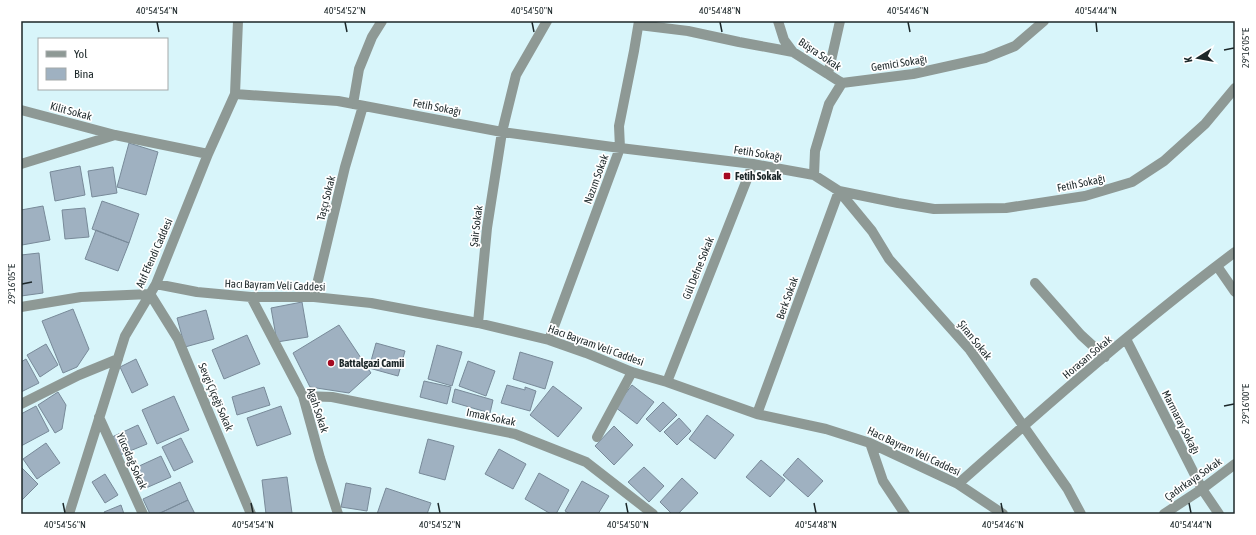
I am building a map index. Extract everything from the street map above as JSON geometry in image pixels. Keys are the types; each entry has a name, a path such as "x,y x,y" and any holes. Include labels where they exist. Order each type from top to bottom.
{"street":[{"name":"Atıf Efendi Caddesi","path":"69,514 125,336 156,284 208,154 235,94 238,21"},
{"path":"353,104 358,69 372,37 382,21"},
{"name":"Şair Sokak","path":"478,323 487,228 502,132 516,75 547,21"},
{"name":"Büşra Sokak","path":"778,21 784,40 793,52 842,83"},
{"path":"828,74 840,21"},
{"name":"Gemici Sokağı","path":"842,83 913,74 985,58 1015,46 1044,21"},
{"path":"639,23 688,30 739,42 793,52"},
{"name":"Nazım Sokak","path":"549,340 620,148 619,126 639,23"},
{"path":"814,175 815,152 829,104 842,83"},
{"name":"Fetih Sokağı","path":"235,94 338,101 502,132 752,164 814,175 839,191 934,209 1006,208 1085,196 1132,182 1164,161 1205,124 1235,88"},
{"name":"Taşçı Sokak","path":"314,297 346,167 363,106"},
{"name":"Kilit Sokak","path":"21,110 115,135 208,154"},
{"path":"21,164 115,135"},
{"name":"Gül Defne Sokak","path":"667,382 752,164"},
{"name":"Berk Sokak","path":"757,414 839,191"},
{"name":"Şiran Sokak","path":"839,191 872,231 889,259 970,350 1067,488 1081,514"},
{"name":"Horasan Sokak","path":"958,484 1126,339 1235,252"},
{"path":"1217,266 1235,292"},
{"path":"1036,283 1081,335 1105,357"},
{"name":"Hacı Bayram Veli Caddesi","path":"156,284 197,292 251,297 314,297 371,303 478,323 549,340 632,372 667,382 757,414 826,429 870,443 958,484 1003,514"},
{"path":"21,307 81,297 150,294"},
{"name":"Sevgi Çiçeği Sokak","path":"150,294 178,339 252,514"},
{"name":"Agah Sokak","path":"251,297 303,396 320,458 338,514"},
{"name":"Marmaray Sokağı","path":"1126,339 1202,489 1219,514"},
{"path":"21,404 79,375 118,359"},
{"path":"597,437 632,372"},
{"name":"Irmak Sokak","path":"303,396 332,397 515,434 586,462 653,514"},
{"name":"Yücedağ Sokak","path":"99,417 143,514"},
{"path":"870,443 884,481 905,514"},
{"name":"Çadırkaya Sokak","path":"1164,514 1202,489 1235,464"}],"building":[{"path":"129,143 158,152 146,195 117,187"},
{"path":"80,166 85,195 55,201 50,172"},
{"path":"113,167 117,193 92,197 88,171"},
{"path":"102,201 139,214 129,243 92,229"},
{"path":"43,206 50,240 22,245 21,210"},
{"path":"85,208 89,237 65,239 62,210"},
{"path":"96,230 129,243 118,271 85,259"},
{"path":"39,253 43,293 21,296 21,255"},
{"path":"302,302 308,337 277,342 271,308"},
{"path":"73,309 89,349 77,367 63,373 42,321"},
{"path":"206,310 214,339 185,347 177,318"},
{"name":"Battalgazi Camii","path":"339,325 371,373 349,393 310,387 293,353"},
{"path":"247,335 260,364 224,379 212,350"},
{"path":"376,343 405,351 398,376 369,368"},
{"path":"46,344 58,365 40,377 27,355"},
{"path":"437,345 462,352 452,386 428,379"},
{"path":"520,352 553,362 545,389 513,379"},
{"path":"26,359 39,383 21,392 21,362"},
{"path":"136,359 148,385 132,393 120,367"},
{"path":"468,361 495,371 486,396 459,386"},
{"path":"424,381 451,387 447,404 420,397"},
{"path":"507,385 525,390 525,387 536,391 530,411 501,403"},
{"path":"632,385 654,402 637,424 615,407"},
{"path":"553,386 582,408 558,437 530,415"},
{"path":"264,387 270,405 237,415 232,397"},
{"path":"455,389 493,400 490,413 452,402"},
{"path":"58,392 66,405 62,429 55,433 38,405"},
{"path":"174,396 189,430 157,444 142,410"},
{"path":"663,402 677,415 660,432 646,419"},
{"path":"36,406 49,431 21,446 21,414"},
{"path":"281,406 291,434 257,446 247,418"},
{"path":"707,415 734,435 715,459 689,439"},
{"path":"679,418 691,431 677,445 664,432"},
{"path":"138,425 147,444 120,455 112,437"},
{"path":"614,426 633,445 614,465 595,446"},
{"path":"181,438 193,462 174,471 162,447"},
{"path":"428,439 454,446 445,480 419,473"},
{"path":"46,443 60,463 37,479 23,459"},
{"path":"499,449 526,464 513,489 485,474"},
{"path":"161,456 171,477 146,488 137,467"},
{"path":"798,458 823,481 808,497 783,475"},
{"path":"761,460 785,480 770,497 746,477"},
{"path":"21,467 38,484 21,501"},
{"path":"644,467 664,486 649,502 628,482"},
{"path":"539,473 569,490 556,514 551,514 525,499"},
{"path":"105,474 118,495 105,503 92,482"},
{"path":"287,477 292,513 266,514 262,480"},
{"path":"682,478 698,493 678,514 672,514 660,502"},
{"path":"582,481 609,496 598,514 570,514 565,511"},
{"path":"180,482 188,500 158,514 150,514 143,499"},
{"path":"346,483 371,488 367,511 341,507"},
{"path":"386,488 431,503 427,514 377,514"},
{"path":"188,500 195,514 158,514"},
{"path":"121,505 124,514 105,514 104,512"}],"place":[{"name":"Fetih Sokak","path":"727,176"},
{"name":"Battalgazi Camii","path":"331,363"}]}
